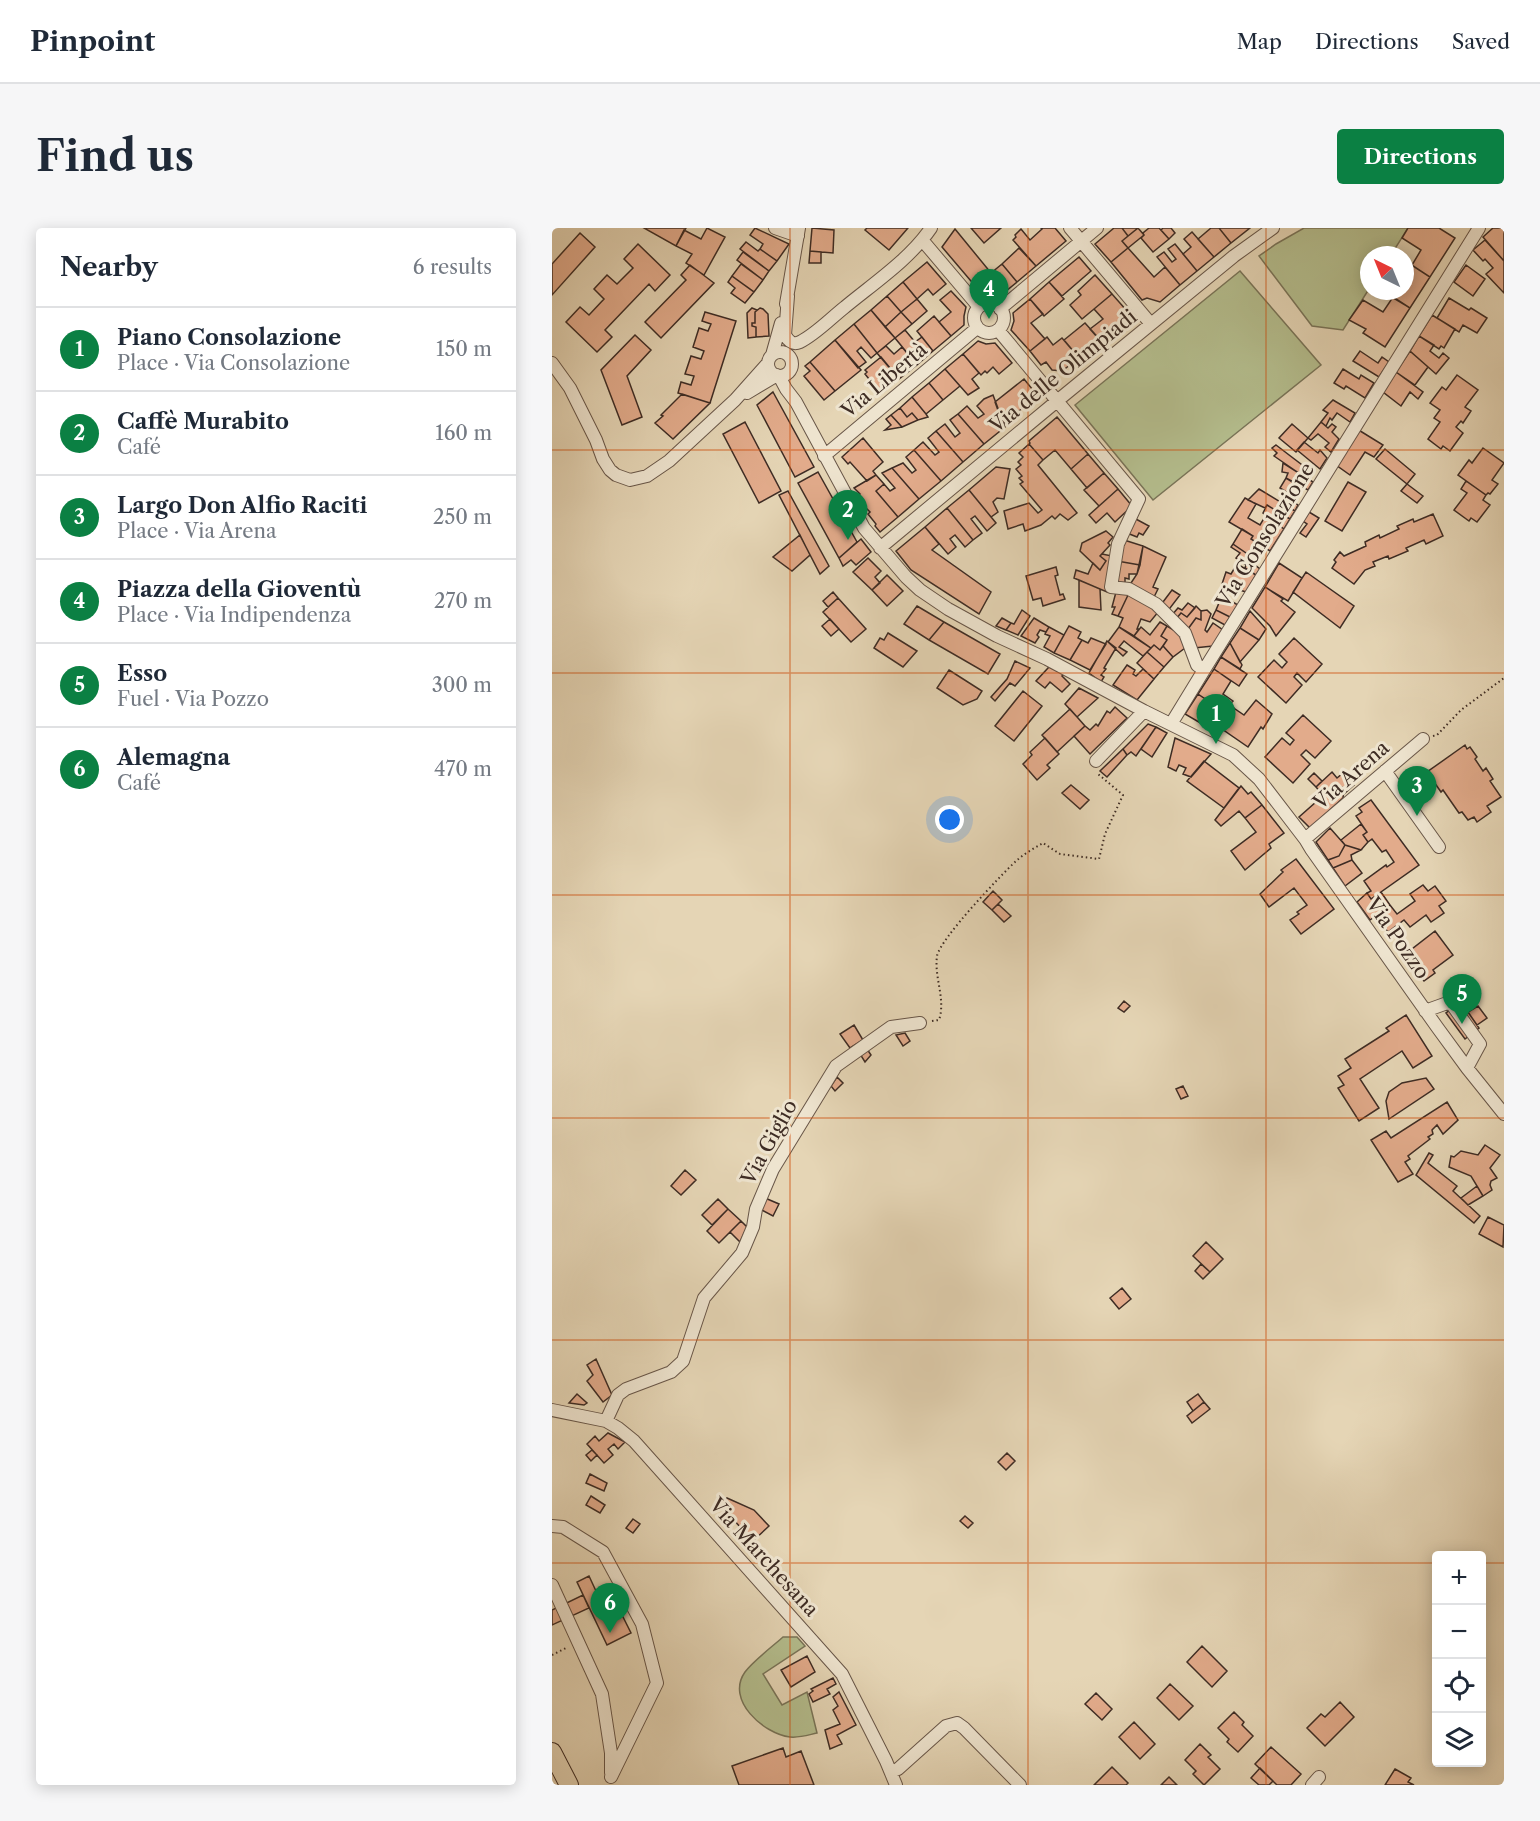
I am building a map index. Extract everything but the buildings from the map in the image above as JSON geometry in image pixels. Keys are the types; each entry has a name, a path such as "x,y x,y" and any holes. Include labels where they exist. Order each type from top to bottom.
{"highway":[{"path":"552,1752 569,1785"}],"street":[{"path":"775,228 799,232 788,296 785,336 793,343 799,342 820,327 922,241 931,228"},
{"path":"1070,228 1151,324"},
{"path":"922,241 975,303 1004,305 1096,228"},
{"name":"Via delle Olimpiadi","path":"880,548 1057,400 1234,256 1273,228"},
{"name":"Via Consolazione","path":"1171,724 1479,228"},
{"path":"788,296 770,359 771,372 778,376 796,402"},
{"path":"975,303 973,331 1001,334 1139,499 1118,544 1110,586 1129,589 1156,604 1185,633 1197,665 1204,670"},
{"path":"1001,334 1004,305"},
{"path":"735,400 778,376 788,374 792,363 820,327"},
{"name":"Via Libertà","path":"824,456 973,331"},
{"path":"552,363 570,388 610,470 630,480 647,477 669,461 735,400 770,359 782,352 786,353 792,363 796,402"},
{"name":"Via Pozzo","path":"796,402 864,528 920,590 948,609 997,636 1047,659 1233,755 1259,779 1305,839 1425,1011 1504,1114"},
{"path":"1096,761 1144,711"},
{"name":"Via Arena","path":"1305,839 1423,740"},
{"path":"1385,771 1439,847"},
{"path":"1425,1011 1449,1002 1480,1044 1467,1068"},
{"name":"Via Giglio","path":"606,1421 618,1395 626,1389 671,1372 683,1361 704,1298 742,1253 753,1227 756,1209 773,1169 836,1066 891,1028 921,1023"},
{"name":"Via Marchesana","path":"552,1410 606,1421 634,1441 842,1674 896,1785"},
{"path":"552,1526 563,1527 603,1552 642,1624 657,1683 610,1781"},
{"path":"552,1585 602,1694 611,1753 610,1781"},
{"path":"891,1772 898,1769 946,1726 957,1723 1020,1785"}],"path":[{"path":"1423,740 1437,735 1461,710 1504,678"},
{"path":"921,1023 939,1020 942,1009 936,959 942,944 1017,860 1043,843 1060,854 1099,859 1105,834 1123,795 1097,773 1096,761"},
{"path":"552,1655 578,1642"}],"green space":[{"path":"1304,228 1408,228 1397,246 1360,246 1360,300 1362,300 1343,330 1312,326 1259,256"},
{"path":"1240,271 1321,365 1153,500 1075,405"},
{"path":"783,1637 797,1637 805,1646 763,1674 782,1705 807,1692 817,1733 790,1737 769,1730 750,1714 740,1694 740,1683 745,1672"}],"place":[{"name":"Piazza della Gioventù","path":"989,319"},
{"name":"Caffè Murabito","path":"848,540"},
{"name":"Piano Consolazione","path":"1216,744"},
{"name":"Largo Don Alfio Raciti","path":"1417,816"},
{"name":"Esso","path":"1462,1024"},
{"name":"Alemagna","path":"610,1633"}]}
